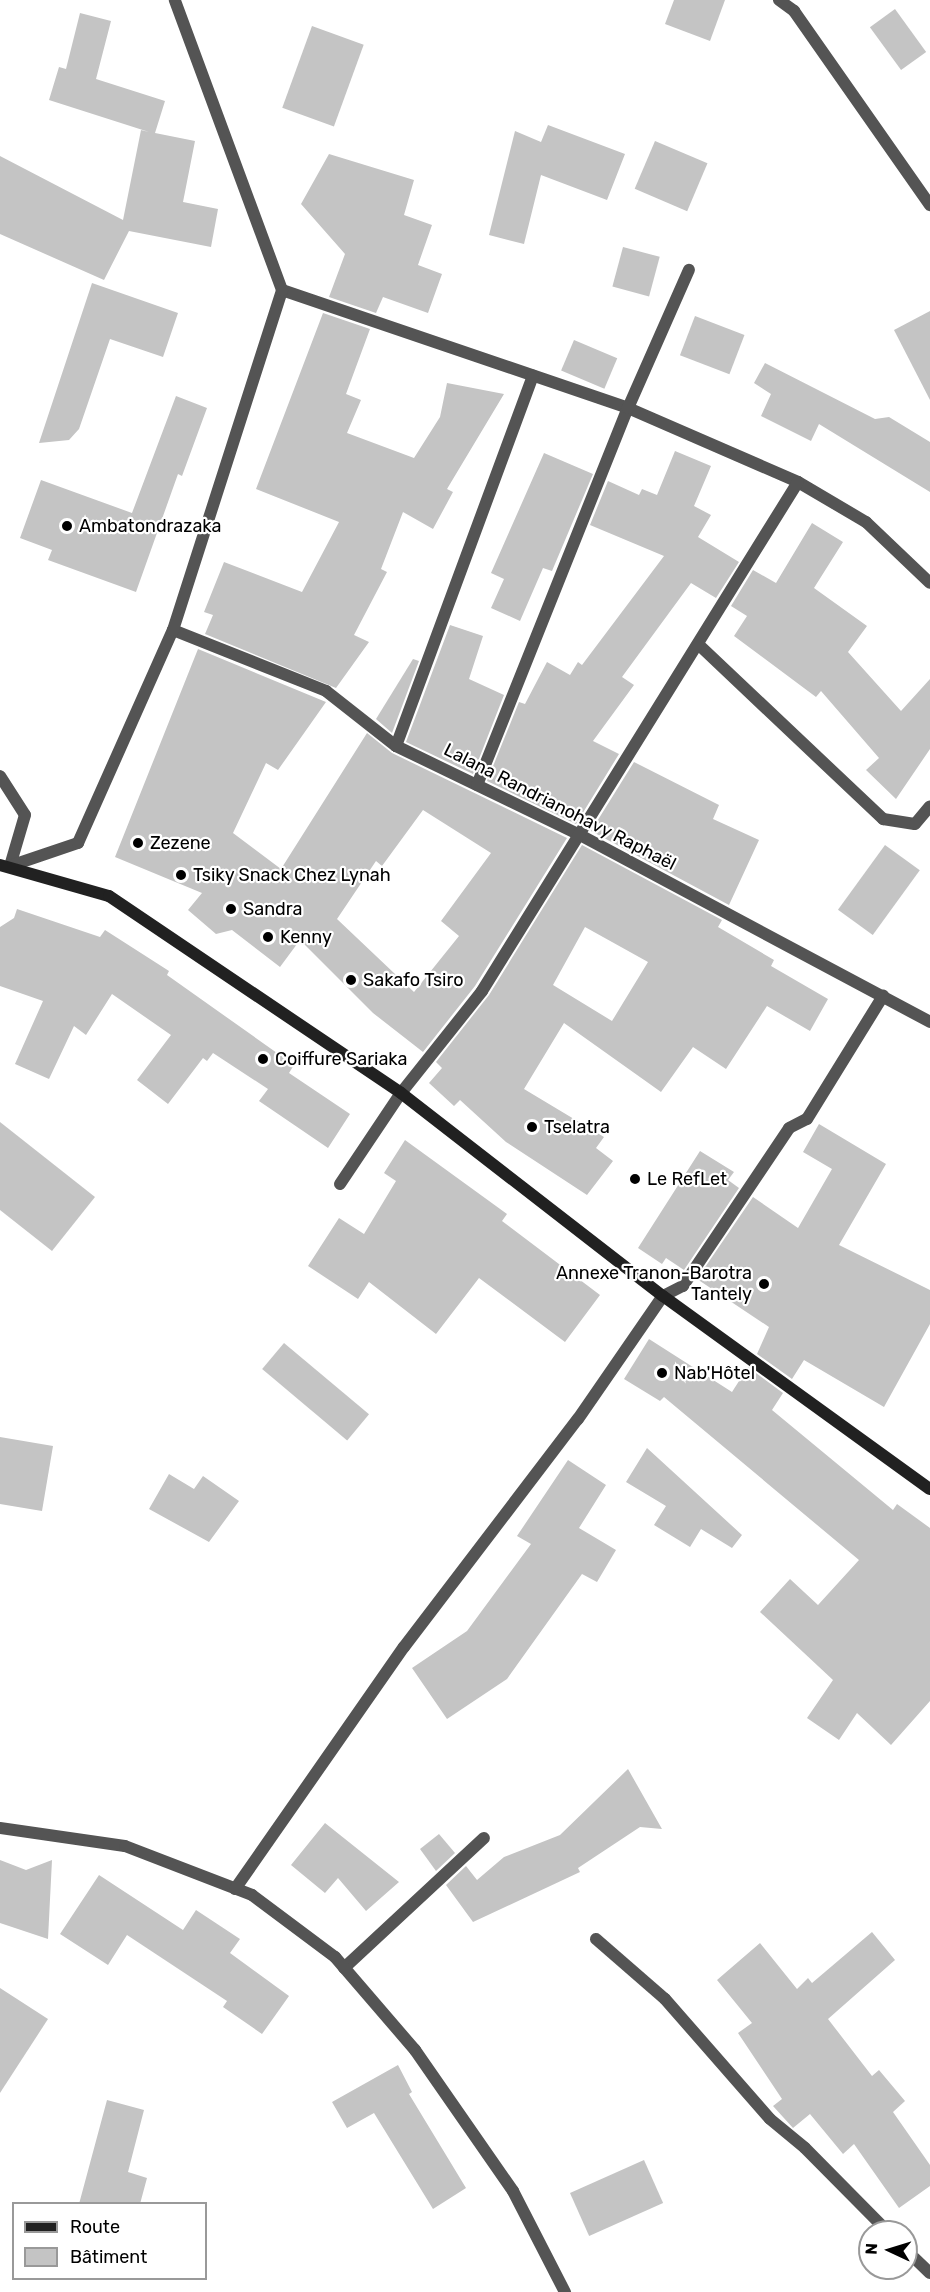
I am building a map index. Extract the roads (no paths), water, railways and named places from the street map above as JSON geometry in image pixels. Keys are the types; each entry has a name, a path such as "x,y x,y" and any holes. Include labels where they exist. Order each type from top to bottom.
{"main road":[{"path":"0,878 5,865 109,896 401,1093 663,1296 930,1489"}],"street":[{"path":"5,865 78,843 173,630 282,290 175,0"},
{"path":"780,0 794,11 930,206"},
{"path":"477,785 628,408 689,270"},
{"path":"282,290 628,408 798,482 866,522 930,583"},
{"path":"396,746 533,376"},
{"path":"340,1184 401,1093 482,991 798,482"},
{"name":"Lalana Randrianohavy Raphaël","path":"173,630 326,691 396,746 580,835 930,1022"},
{"path":"698,644 883,819 915,824 930,806"},
{"path":"0,776 25,815 5,865"},
{"path":"235,1889 404,1647 578,1419 663,1296 683,1286 789,1128 807,1119 883,996"},
{"path":"0,1828 125,1846 235,1889 252,1896 344,1968 415,2050 513,2191 566,2292"},
{"path":"344,1968 484,1838"},
{"path":"596,1939 665,1999 770,2119 805,2148 876,2220"},
{"path":"918,2262 930,2273"}],"place":[{"name":"Ambatondrazaka","path":"67,526"},
{"name":"Zezene","path":"138,843"},
{"name":"Tsiky Snack Chez Lynah","path":"181,875"},
{"name":"Sandra","path":"231,909"},
{"name":"Kenny","path":"268,937"},
{"name":"Sakafo Tsiro","path":"351,980"},
{"name":"Coiffure Sariaka","path":"263,1059"},
{"name":"Tselatra","path":"532,1127"},
{"name":"Le RefLet","path":"635,1179"},
{"name":"Annexe Tranon-Barotra Tantely","path":"764,1284"},
{"name":"Nab'Hôtel","path":"662,1373"}]}
